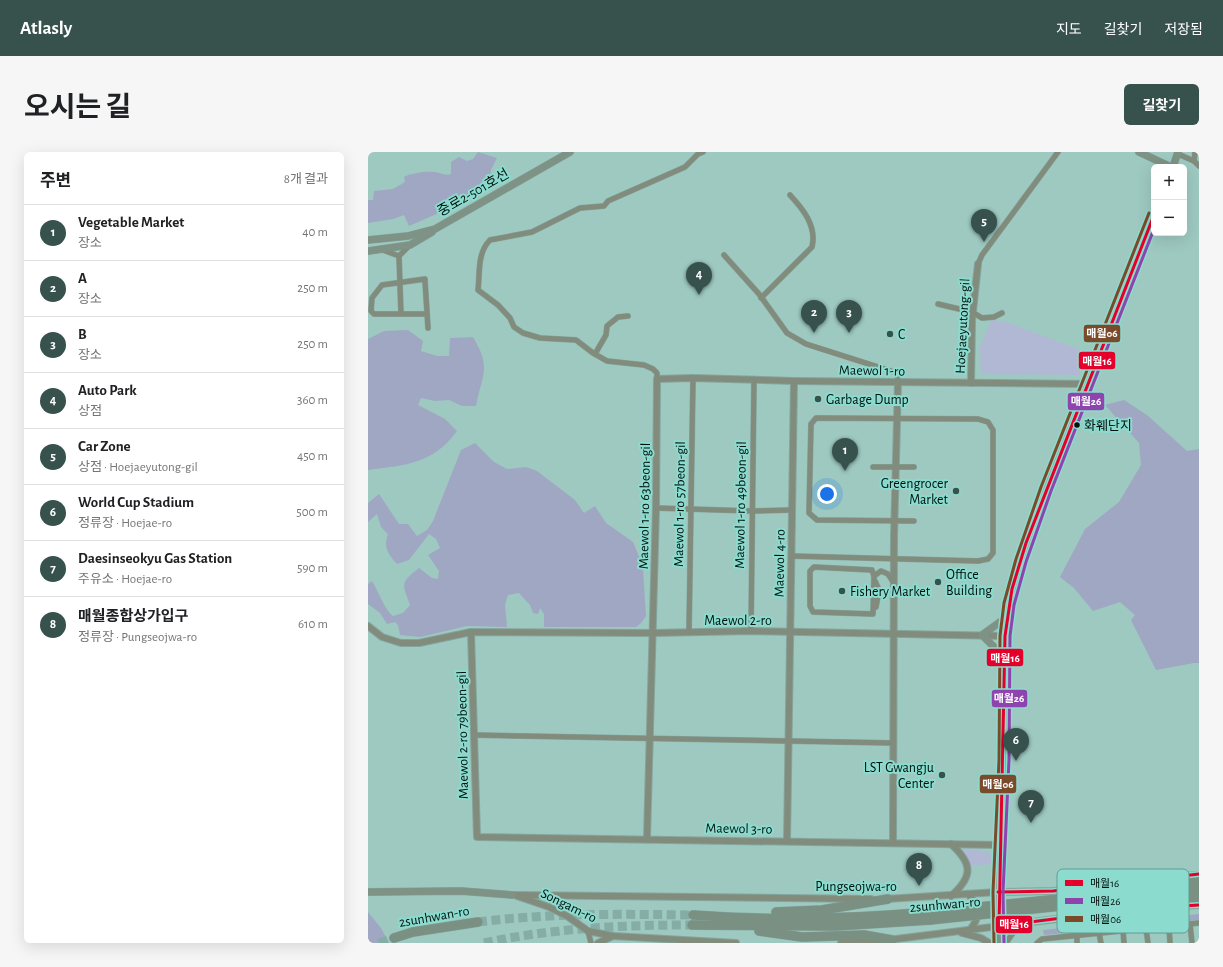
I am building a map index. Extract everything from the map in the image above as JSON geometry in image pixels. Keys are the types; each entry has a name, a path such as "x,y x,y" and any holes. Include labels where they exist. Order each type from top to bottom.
{"highway":[{"path":"1189,876 1199,875"},
{"name":"2sunhwan-ro","path":"1189,885 1199,884"},
{"name":"2sunhwan-ro","path":"1189,893 1199,892"},
{"path":"693,920 822,910 888,899"},
{"path":"1189,900 1199,899"},
{"name":"2sunhwan-ro","path":"693,920 728,926 836,926 1057,903"},
{"name":"2sunhwan-ro","path":"693,920 930,916"},
{"name":"2sunhwan-ro","path":"394,938 413,932 478,922"},
{"path":"728,926 802,937 864,935 892,940"}],"main road":[{"name":"중로2-501호선","path":"368,240 408,236 435,229 570,152"},
{"path":"1139,152 1165,164"},
{"path":"1173,164 1178,153"},
{"path":"999,943 998,892 1005,636 1007,617 1021,561 1046,489 1151,222"},
{"path":"368,251 410,245 435,229"},
{"path":"1005,658 982,635 1007,617"},
{"name":"Songam-ro","path":"368,892 461,891 512,895"}],"street":[{"path":"656,378 655,371 648,366 607,361 573,339 540,338 519,331 505,312 478,290 479,264 485,245 490,240 532,232 580,208 604,206 608,201 685,167 698,154 703,152"},
{"name":"Hoejaeyutong-gil","path":"971,383 972,312 978,264 991,242 1058,152"},
{"path":"1194,161 1196,152"},
{"path":"1178,153 1194,161 1199,166"},
{"path":"761,298 812,247 813,234 809,219 790,195"},
{"path":"401,314 399,256 410,245"},
{"path":"382,250 399,256"},
{"path":"724,255 761,298 785,331 798,340 897,373 893,558 893,843"},
{"path":"427,314 374,314 371,311 372,298 382,285 424,279 427,314 428,328"},
{"path":"938,304 972,312 982,318 1002,314"},
{"path":"595,354 606,335 607,326 618,317 628,316"},
{"name":"Maewol 1-ro","path":"656,378 1088,384"},
{"name":"Maewol 1-ro 63beon-gil","path":"647,838 656,508 656,378"},
{"name":"Maewol 1-ro 57beon-gil","path":"689,632 693,378"},
{"name":"Maewol 1-ro 49beon-gil","path":"751,631 754,379"},
{"name":"Maewol 4-ro","path":"786,841 789,740 791,510 794,381"},
{"path":"791,556 978,561 991,556 994,548 993,434 991,425 985,420 816,418 811,424 810,439 808,513 810,516 817,520 914,521"},
{"path":"873,466 914,467"},
{"path":"656,508 752,511 791,510"},
{"path":"814,557 814,567 810,571 810,606 813,612 872,614 874,578 881,571 885,572 894,583"},
{"path":"814,567 872,570 879,590 876,607"},
{"name":"Maewol 2-ro","path":"368,626 382,637 401,643 419,643 471,632 653,633 751,631 1005,636"},
{"name":"Maewol 2-ro 79beon-gil","path":"471,632 477,837"},
{"path":"474,735 894,743"},
{"name":"Maewol 3-ro","path":"477,837 647,838 1000,846"},
{"path":"951,844 965,858 967,867 962,885 951,896"},
{"name":"Pungseojwa-ro","path":"512,895 888,899 998,892 1057,891"},
{"path":"968,894 976,904 978,912 976,922 970,930"},
{"name":"Songam-ro","path":"512,895 549,907 567,916 588,931 613,936 736,943"},
{"path":"1189,906 1199,905"},
{"path":"841,943 892,940 1057,918"},
{"path":"1006,943 1018,928 1030,921"},
{"path":"1192,943 1190,924 1199,923"},
{"path":"588,931 591,943"},
{"path":"958,932 981,938 989,943"},
{"path":"1037,943 1042,939 1099,933 1100,943"},
{"path":"1123,933 1124,943"},
{"path":"1147,933 1148,943"},
{"path":"1169,933 1170,943"},
{"path":"1077,935 1078,943"},
{"path":"598,943 613,936"}],"shaded area":[{"path":"478,152 497,158 491,170 489,183 464,197 457,205 409,226 404,215 393,219 368,223 368,200 373,200 374,191 393,189 405,182 404,177 415,173 437,172 449,175 451,174 451,162 459,157 467,161 473,159"},
{"path":"992,319 1000,323 1001,320 1086,352 1079,375 981,374 980,347"},
{"path":"408,330 423,341 421,351 437,356 449,356 450,338 473,337 479,348 484,364 483,379 476,406 462,406 449,400 435,401 421,398 418,405 445,419 457,431 448,442 428,457 407,464 368,470 368,339 384,331"},
{"path":"1124,400 1147,415 1187,451 1199,449 1199,663 1156,670 1131,620 1135,615 1120,602 1093,611 1074,588 1060,577 1085,529 1119,502 1141,465 1139,443 1105,405"},
{"path":"475,443 494,462 507,469 526,467 537,471 575,500 584,513 595,506 606,523 633,542 643,570 646,616 641,623 636,627 544,627 544,614 540,608 538,614 533,613 530,605 519,593 508,595 505,605 507,627 467,626 420,637 400,635 398,625 395,622 387,624 380,613 368,604 368,584 372,581 384,605 390,613 393,616 403,613 410,605 404,588 406,580 419,568 432,578 438,579 439,571 428,555 440,548 436,539 429,534 409,560 397,564 387,550 386,543 388,534 381,527 377,514 368,522 368,503 379,494 399,524 408,524 417,536 427,530 433,521 461,450"},
{"path":"961,850 988,852 991,857 991,864 965,866"},
{"path":"368,912 381,928 389,943 368,943"},
{"path":"1199,914 1199,920 1189,921 1189,915"},
{"path":"1057,929 1057,933 1065,933 1044,935 1043,930"}],"tunnel":[{"path":"478,922 532,917 612,914 693,915"},
{"path":"484,943 536,934 588,928 692,925"},
{"path":"379,943 394,938"}],"transit line":[{"name":"매월06","path":"994,943 993,892 999,760 1000,636 1004,603 1016,559 1041,487 1149,213"},
{"name":"매월16","path":"1057,919 999,926 1005,636 1012,589 1026,543 1151,223"},
{"name":"매월26","path":"1004,943 1003,892 1009,760 1010,636 1014,605 1026,562 1051,491 1151,236"},
{"name":"매월16","path":"1189,875 1199,874"},
{"name":"매월16","path":"998,892 1057,891"},
{"name":"매월16","path":"1189,906 1199,905"}],"place":[{"name":"Car Zone","path":"984,242"},
{"name":"Auto Park","path":"699,295"},
{"name":"A","path":"814,333"},
{"name":"B","path":"849,333"},
{"name":"C","path":"890,334"},
{"name":"Garbage Dump","path":"818,399"},
{"name":"화훼단지","path":"1077,425"},
{"name":"Vegetable Market","path":"845,471"},
{"name":"Greengrocer Market","path":"956,491"},
{"name":"Office Building","path":"938,582"},
{"name":"Fishery Market","path":"842,591"},
{"name":"World Cup Stadium","path":"1016,761"},
{"name":"LST Gwangju Center","path":"942,775"},
{"name":"Daesinseokyu Gas Station","path":"1031,823"},
{"name":"매월종합상가입구","path":"919,886"}]}
